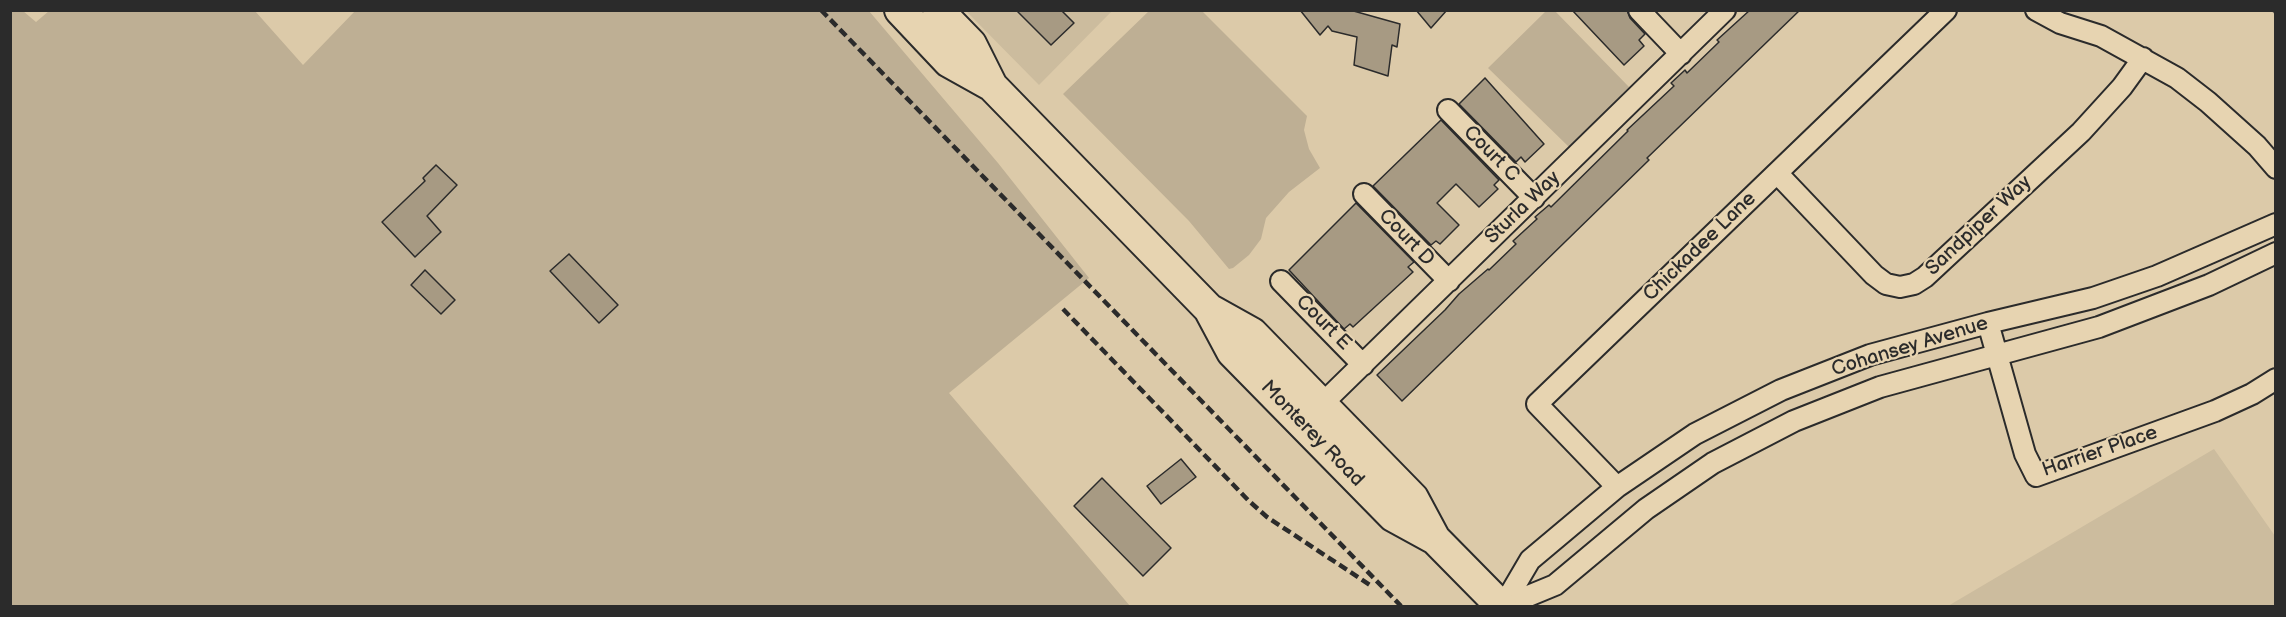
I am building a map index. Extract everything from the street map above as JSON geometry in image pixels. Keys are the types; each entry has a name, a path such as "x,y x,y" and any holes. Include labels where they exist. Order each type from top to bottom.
{"main road":[{"name":"Monterey Road","path":"900,10 949,62 992,86 1209,309 1232,352 1393,516 1435,539 1503,606"},
{"name":"Monterey Road","path":"938,10 971,44 992,86"},
{"name":"Monterey Road","path":"1209,309 1252,333 1413,498 1435,539"}],"street":[{"path":"1639,10 1681,54"},
{"name":"Sturla Way","path":"1322,405 1725,10"},
{"name":"Chickadee Lane","path":"1617,488 1537,404 1946,10"},
{"path":"2036,10 2060,23 2101,36 2177,78 2257,146 2276,168"},
{"name":"Sandpiper Way","path":"1777,174 1874,275 1886,284 1900,287 1914,284 1925,277 2081,132 2122,87 2143,58"},
{"name":"Court C","path":"1448,110 1534,198"},
{"name":"Court D","path":"1364,194 1449,281"},
{"name":"Cohansey Avenue","path":"1503,606 1530,560 1617,488 1695,434 1781,390 1870,355 2104,294 2199,258 2276,224"},
{"name":"Cohansey Avenue","path":"1503,606 1555,585 1646,509 1713,463 1794,421 1880,387 2099,327 2209,285 2276,253"},
{"name":"Court E","path":"1281,281 1364,365"},
{"name":"Harrier Place","path":"1988,323 2025,454 2036,476 2214,411 2252,394 2276,379"}],"shaded area":[{"path":"1150,10 1202,11 1307,116 1304,130 1309,149 1320,168 1289,192 1266,218 1261,239 1249,255 1233,268 1229,269 1189,221 1063,94"},
{"path":"10,11 23,11 36,22 49,11 255,11 303,65 355,11 869,11 998,163 1089,278 949,393 1130,606 11,606"},
{"path":"966,11 1112,11 1039,85"},
{"path":"1546,11 1555,11 1629,87 1569,147 1488,68"},
{"path":"2214,449 2275,536 2275,606 1948,606"}],"building":[{"path":"1016,10 1061,10 1074,23 1051,45"},
{"path":"1300,10 1350,10 1400,24 1397,47 1392,45 1388,76 1354,65 1357,37 1332,31 1328,26 1320,35"},
{"path":"1416,10 1447,10 1431,28"},
{"path":"1572,10 1627,10 1630,18 1645,34 1639,40 1644,46 1624,65"},
{"path":"1750,10 1800,10 1402,401 1377,375 1459,294 1516,244 1513,241 1537,219 1535,217 1549,205 1551,207 1674,86 1671,83 1685,70 1687,73 1719,42 1717,40"},
{"path":"1485,78 1544,144 1525,162 1521,157 1516,162 1459,104"},
{"path":"1441,120 1499,180 1494,185 1498,189 1479,207 1456,184 1437,203 1459,225 1440,244 1436,241 1431,245 1373,186"},
{"path":"436,165 457,185 427,216 441,232 415,257 382,222 425,181 423,178"},
{"path":"1356,203 1414,262 1408,267 1413,272 1353,327 1350,324 1344,329 1289,270"},
{"path":"569,254 618,305 599,323 550,271"},
{"path":"425,270 455,300 441,314 411,285"},
{"path":"1181,459 1196,477 1161,504 1147,486"},
{"path":"1102,478 1171,548 1143,576 1074,506"}],"railway":[{"path":"821,10 1401,606"},
{"path":"1063,309 1249,501 1267,517 1373,587"}]}
